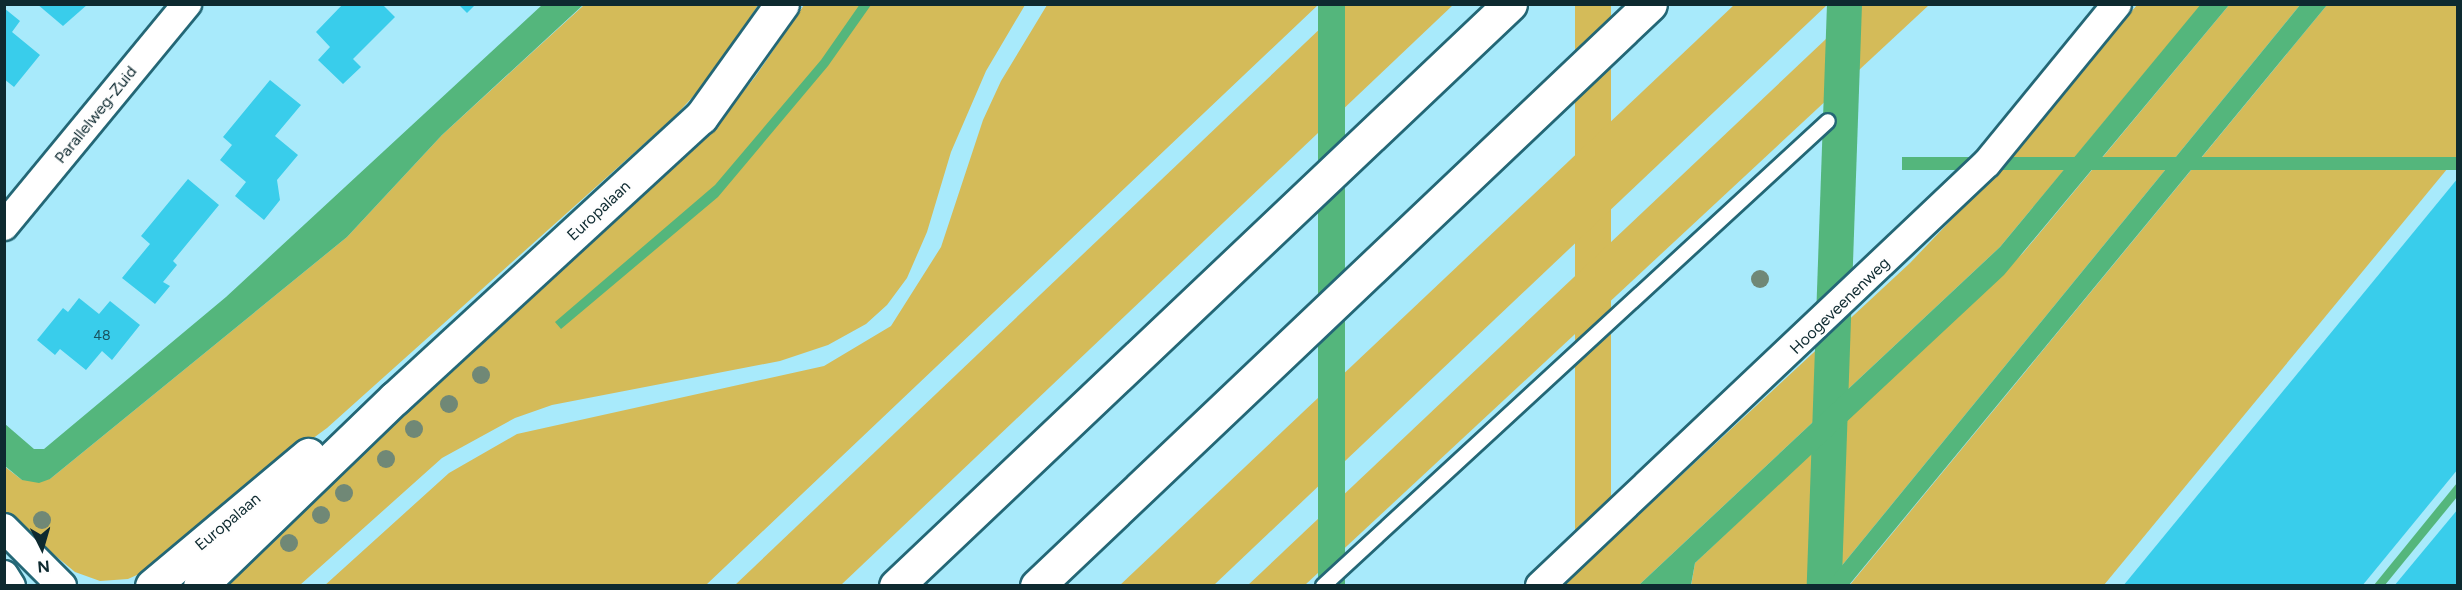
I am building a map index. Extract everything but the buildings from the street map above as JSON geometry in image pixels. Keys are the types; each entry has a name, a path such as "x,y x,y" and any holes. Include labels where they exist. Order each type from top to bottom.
{"main road":[{"name":"Europalaan","path":"200,585 394,398 701,117 782,4"},
{"path":"896,585 1510,4"},
{"path":"1037,585 1650,4"},
{"name":"Europalaan","path":"152,585 318,447 394,398"}],"street":[{"name":"Parallelweg-Zuid","path":"4,226 187,4"},
{"name":"Hoogeveenenweg","path":"1540,585 1987,163 2117,4"},
{"path":"4,528 62,585"},
{"path":"4,575 11,585"}],"lane":[{"path":"1323,585 1828,121"}],"shaded area":[{"path":"860,4 871,5 828,66 718,197 561,329 555,322 715,185 821,60"},
{"path":"1827,4 1862,5 1842,586 1807,586"},
{"path":"2201,4 2229,5 2004,275 1695,563 1691,585 1639,585 2000,247"},
{"path":"542,5 583,5 442,135 347,237 50,479 39,483 22,480 5,466 5,424 34,449 44,449 226,297"},
{"path":"584,5 758,5 714,74 674,117 327,428 248,486 159,565 128,579 100,581 75,572 5,514 4,466 22,480 50,479 347,237 442,135"},
{"path":"804,5 1025,5 986,71 951,152 927,232 907,278 887,305 866,324 828,345 780,361 552,405 515,418 442,458 300,585 227,586 277,539 332,476 709,134 755,77"},
{"path":"1047,5 1318,5 706,585 324,586 449,473 517,434 824,366 891,326 941,247 983,120 1001,81"},
{"path":"1318,5 1345,5 1345,586 1318,586"},
{"path":"1345,5 1453,5 841,585 735,585"},
{"path":"1575,5 1611,5 1611,586 1575,586"},
{"path":"1734,5 1827,5 1214,585 1119,586"},
{"path":"1862,5 1929,5 1305,585 1247,586"},
{"path":"2137,5 2201,5 2000,247 1639,585 1562,586 1910,263 1999,170"},
{"path":"2229,5 2300,5 1826,585 1691,586 1695,563 2023,253"},
{"path":"2300,5 2327,5 1849,585 1826,585"},
{"path":"2327,5 2457,5 2457,157 2104,585 1849,586"},
{"path":"1902,157 2457,157 2457,170 1902,170"},
{"path":"2457,483 2457,497 2385,585 2374,585"}]}
